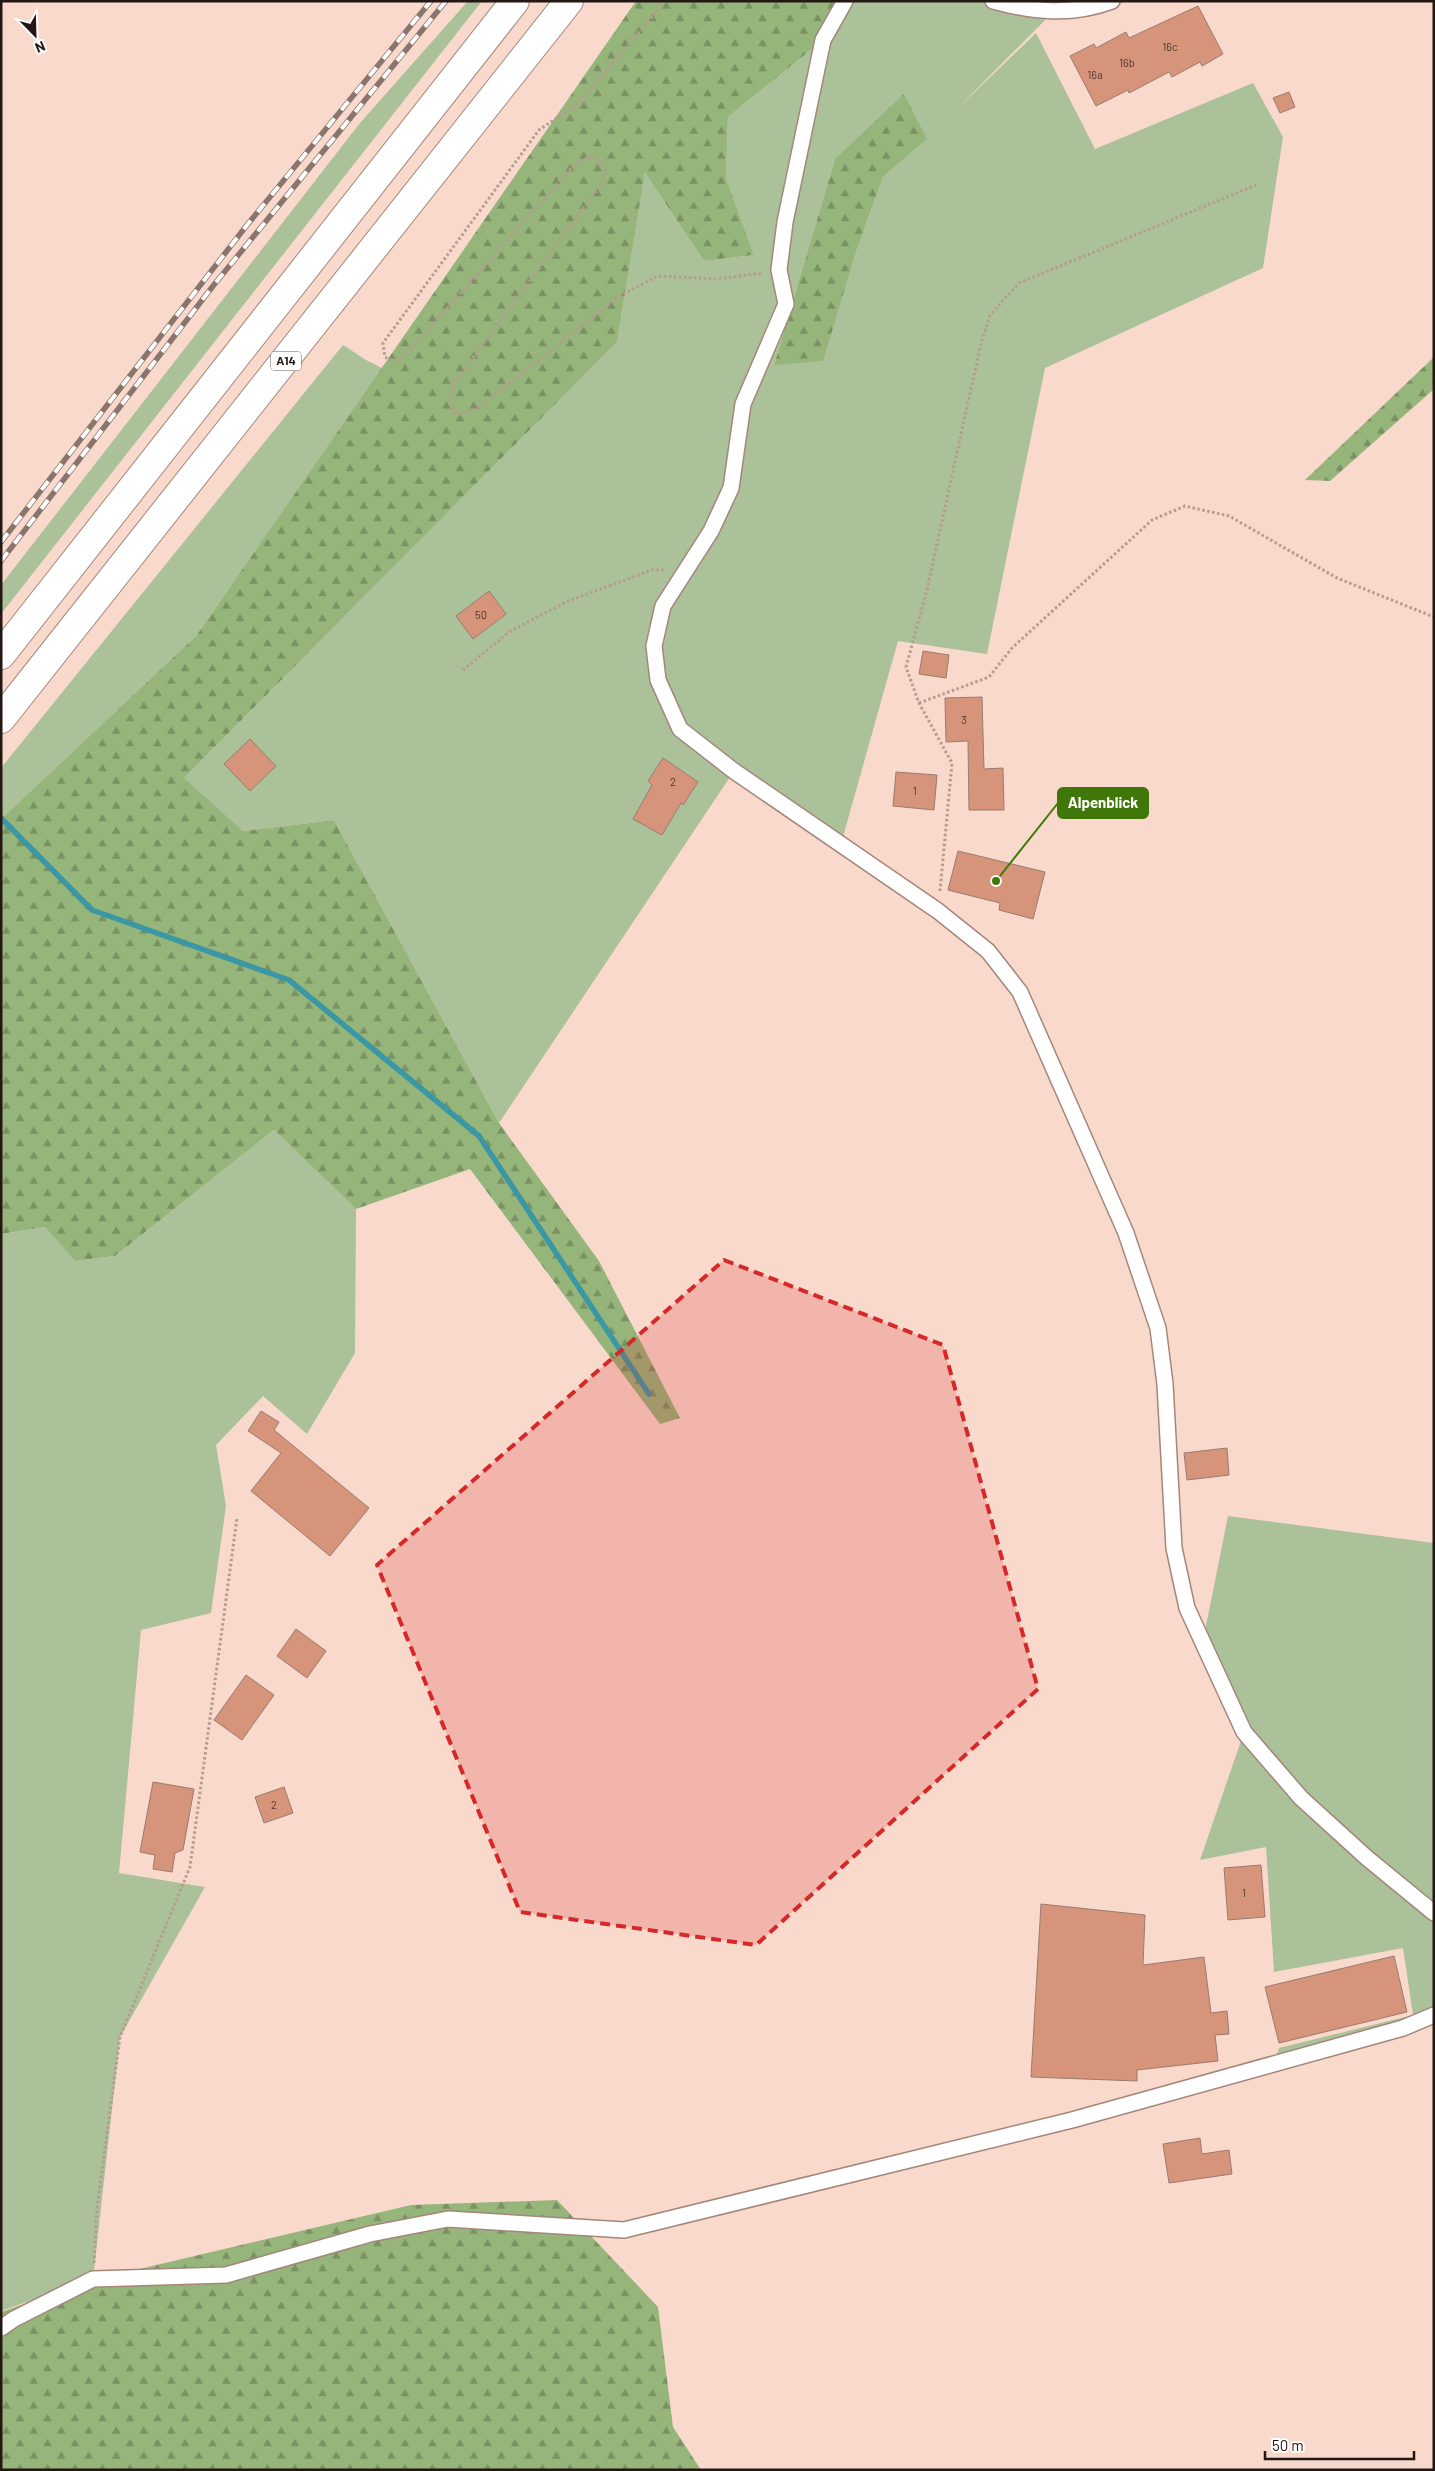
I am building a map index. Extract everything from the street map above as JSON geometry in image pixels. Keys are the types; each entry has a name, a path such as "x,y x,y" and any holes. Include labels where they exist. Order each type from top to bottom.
{"highway":[{"path":"5,651 515,1"},
{"name":"A14","path":"1,719 569,1"}],"street":[{"path":"845,1 823,40 785,222 779,270 786,304 743,404 730,488 711,531 684,570 663,606 654,646 658,680 680,729 734,771 938,911 988,951 1020,992 1126,1233 1158,1328 1165,1384 1174,1548 1187,1608 1244,1732 1302,1798 1367,1858 1434,1913"},
{"path":"993,1 1022,9 1053,12 1076,11 1112,1"},
{"path":"1,2328 14,2319 93,2279 226,2275 370,2234 448,2219 624,2230 1072,2120 1403,2028 1434,2015"}],"path":[{"path":"665,1 579,102 538,130 383,343 385,357 393,361 402,359 576,163 590,156 600,162 605,170 602,183 455,382 449,400 456,414 478,409 619,296 658,276 717,279 779,270"},
{"path":"938,911 952,763 919,703 906,667 927,590 980,343 990,315 1018,283 1256,185"},
{"path":"919,703 989,677 1012,648 1152,520 1185,506 1229,516 1337,578 1434,617"},
{"path":"463,670 509,632 568,601 652,570 684,570"},
{"path":"93,2279 97,2208 120,2037 190,1867 237,1518"}],"highlighted area":[{"path":"724,1260 943,1345 1038,1689 756,1945 520,1912 377,1565"}],"green space":[{"path":"468,1 482,1 1,614 1,585 360,123"},
{"path":"636,1 845,1 823,40 728,117 726,178 754,255 704,261 645,172 617,342 184,778 243,831 334,820 499,1123 599,1261 680,1418 660,1424 470,1169 356,1209 274,1130 115,1256 75,1261 45,1227 1,1234 1,819 196,636"},
{"path":"845,1 993,1 1053,12 956,110 1036,33 1095,149 1253,83 1283,137 1263,268 1045,368 987,654 898,641 841,844 734,771 499,1123 334,820 243,831 183,779 617,342 645,171 704,261 754,255 726,178 728,117 823,40","holes":["927,139 883,177 854,258 774,365 835,159"]},
{"path":"904,94 927,139 883,177 854,258 823,361 774,365 835,159"},
{"path":"343,345 382,368 196,636 1,819 1,768"},
{"path":"1434,357 1434,389 1330,481 1305,480"},
{"path":"274,1130 356,1209 355,1353 307,1434 263,1396 216,1445 226,1506 211,1613 141,1630 119,1873 205,1887 120,2037 93,2279 1,2311 1,1234 45,1227 75,1261 115,1256"},
{"path":"1228,1516 1434,1543 1434,2015 1273,2064 1279,2048 1413,2015 1403,1948 1274,1972 1266,1847 1200,1860 1244,1732 1203,1641"},
{"path":"557,2200 658,2307 673,2427 701,2470 1,2470 1,2312 97,2279 411,2205"}],"building":[{"path":"1198,6 1223,54 1202,66 1200,62 1172,77 1169,72 1129,93 1128,90 1096,106 1070,56 1094,44 1096,48 1126,32 1129,38"},
{"path":"1289,92 1295,107 1280,113 1273,98"},
{"path":"489,591 506,614 473,639 456,616"},
{"path":"923,651 949,655 946,678 919,674"},
{"path":"982,697 984,769 1003,768 1004,810 969,810 968,741 946,742 945,698"},
{"path":"250,739 276,766 250,791 224,764"},
{"path":"663,758 698,782 683,805 681,803 662,835 633,819 652,785 648,781"},
{"path":"896,772 937,775 934,810 893,806"},
{"path":"958,851 1045,872 1033,919 999,910 1000,903 948,890"},
{"path":"261,1411 279,1422 274,1430 369,1508 330,1556 251,1491 281,1453 248,1431"},
{"path":"1227,1448 1229,1475 1187,1480 1184,1453"},
{"path":"296,1629 326,1651 307,1678 277,1656"},
{"path":"246,1675 274,1695 242,1740 214,1720"},
{"path":"153,1782 194,1789 183,1850 175,1853 172,1872 153,1869 155,1855 140,1852"},
{"path":"284,1787 293,1813 264,1823 255,1797"},
{"path":"1261,1865 1265,1917 1228,1920 1224,1868"},
{"path":"1041,1904 1145,1915 1143,1965 1204,1957 1211,2013 1227,2011 1229,2034 1215,2035 1218,2061 1137,2070 1137,2081 1031,2077"},
{"path":"1394,1956 1407,2012 1279,2043 1265,1987"},
{"path":"1200,2138 1202,2154 1229,2150 1232,2174 1169,2183 1163,2144"}],"waterway":[{"path":"1,818 92,910 289,980 479,1136 649,1394"}],"railway":[{"path":"1,542 247,225 431,1"},
{"path":"1,561 213,286 446,1"}],"place":[{"name":"Alpenblick","path":"996,881"}]}
